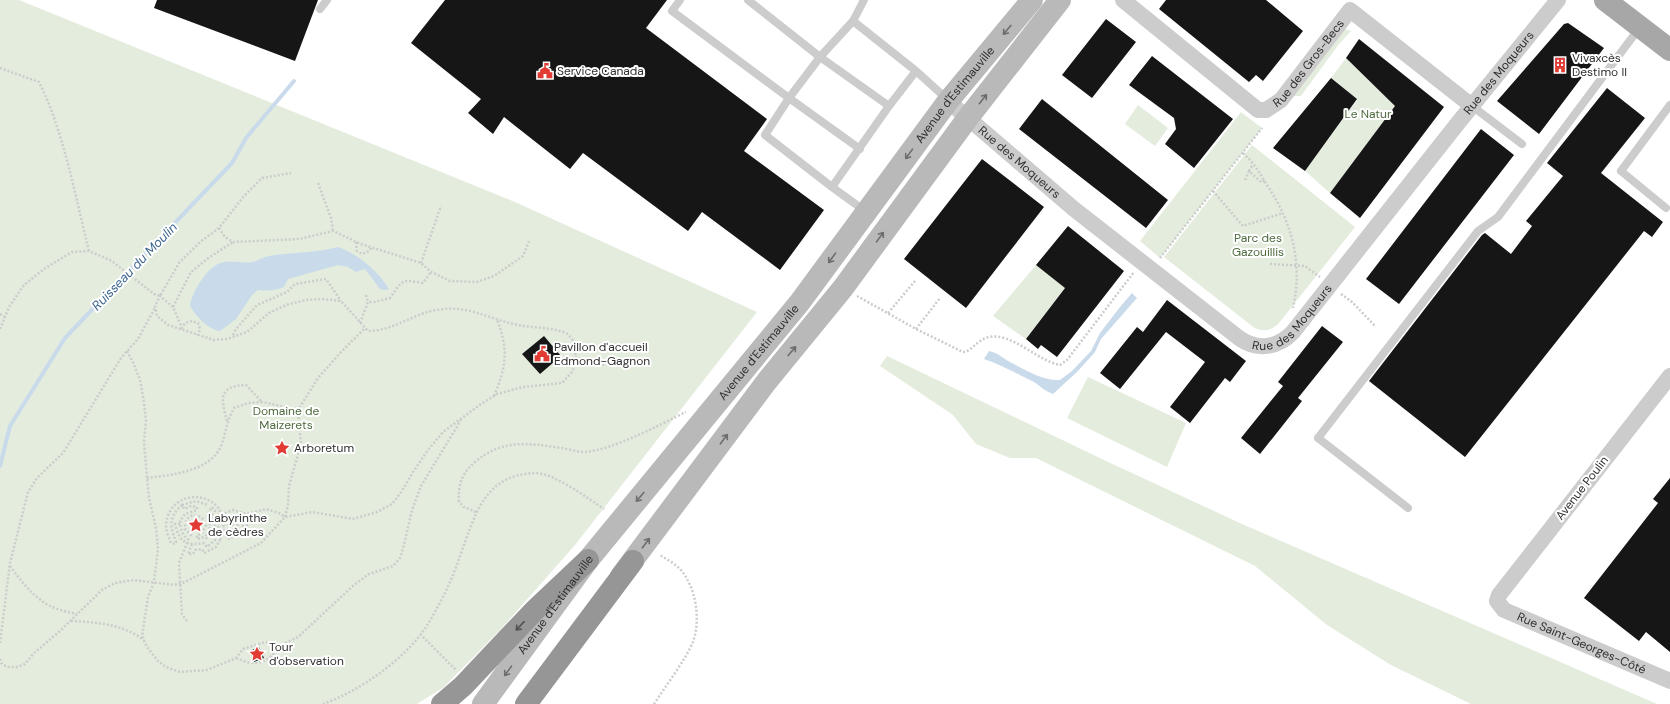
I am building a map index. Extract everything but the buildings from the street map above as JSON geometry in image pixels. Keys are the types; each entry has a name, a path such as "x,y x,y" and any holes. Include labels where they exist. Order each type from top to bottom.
{"highway":[{"path":"442,704 468,681 534,611 588,560"},
{"path":"526,704 633,561"}],"main road":[{"name":"Avenue d'Estimauville","path":"483,704 588,560 800,302 948,101 1032,0"},
{"name":"Avenue d'Estimauville","path":"515,704 633,561 767,381 843,288 967,119 1060,0"},
{"path":"1605,0 1670,50"}],"street":[{"name":"Rue des Gros-Becs","path":"1123,0 1258,110 1266,110 1271,108 1281,100 1350,10 1472,106"},
{"name":"Rue des Moqueurs","path":"948,101 967,119 1074,209 1239,338 1254,346 1265,346 1280,342 1293,332 1558,0"},
{"name":"Avenue Poulin","path":"1497,601 1499,595 1670,376"},
{"name":"Rue Saint-Georges-Côté","path":"1497,601 1504,610 1670,681"}],"lane":[{"path":"320,9 327,0"},
{"path":"680,0 672,11 860,149"},
{"path":"748,0 820,57 889,106"},
{"path":"864,0 853,21 820,57 789,98 765,135 866,212"},
{"path":"853,21 916,71 948,101"},
{"path":"1408,508 1318,438 1478,231 1498,217 1640,27"},
{"path":"832,187 889,106 916,71"},
{"path":"1666,208 1621,171 1670,105"},
{"path":"1472,106 1522,144"}],"path":[{"path":"0,68 39,82 50,103 89,251"},
{"path":"1158,260 1262,128"},
{"path":"1243,153 1265,181 1283,213 1297,265 1293,308"},
{"path":"1245,180 1253,164"},
{"path":"1249,171 1261,182 1265,181"},
{"path":"0,643 10,566 28,492 37,478 63,453 121,358 138,339 179,263 200,242 219,228 244,196 262,178 291,173"},
{"path":"318,183 331,218 333,231"},
{"path":"1213,191 1243,226 1283,213"},
{"path":"421,263 441,206"},
{"path":"219,228 225,237 233,242"},
{"path":"173,306 191,272 207,259 233,242 299,239 333,231 372,248 421,263 431,272 450,281 477,282 494,276 523,256 528,240"},
{"path":"356,242 357,251 362,254 372,248"},
{"path":"0,329 9,307 24,285 44,269 72,252 89,251 112,261 154,294 160,296 173,306 182,328"},
{"path":"1270,264 1305,266 1313,271"},
{"path":"843,288 916,329 966,352 980,341 989,337 1001,337 1051,363 1060,365 1067,360 1134,271"},
{"path":"368,302 390,298 400,283 409,280 423,282 431,272"},
{"path":"192,544 188,554 193,554 195,550 202,549 204,553 216,547 224,532 222,514 233,510 246,514 266,509 279,513 285,517 312,512 353,519 377,512 392,504 428,450 443,432 494,396 523,387 562,383 573,371 576,344 567,334 497,320 478,312 458,308 442,309 418,315 395,326 379,331 368,331 341,301 326,279 295,284 287,292 257,305 236,329 232,336"},
{"path":"888,313 915,281"},
{"path":"1340,293 1352,302 1376,327"},
{"path":"360,323 368,302 366,295"},
{"path":"155,308 157,316 168,325 182,328 198,336 214,340 247,332 269,313 286,305 322,298 341,301"},
{"path":"916,329 940,298"},
{"path":"0,314 5,317"},
{"path":"494,396 505,366 504,335 497,320"},
{"path":"182,328 185,323 192,321 198,323 200,329 198,336"},
{"path":"0,659 1,662 7,667 17,667 25,664 33,654 102,590 115,583 134,580 174,585 261,543 285,517 288,506 289,486 301,444 298,410 318,378 365,328"},
{"path":"127,351 140,380 144,402 146,421 144,441 147,478 149,498 156,528 158,549 154,582 148,597 143,628 144,640 147,647 158,661 166,667 180,672 206,670 236,658 243,649 265,642 281,645"},
{"path":"575,357 606,365"},
{"path":"227,422 223,400 225,391 233,386 246,385 263,402"},
{"path":"147,478 176,475 207,462 218,453 227,422 234,408 248,403 263,402 298,410"},
{"path":"236,658 247,663 255,664 272,657 281,645 298,637 354,585 369,574 393,566 400,558 412,510 421,486 461,420"},
{"path":"476,512 464,507 458,502 458,491 461,478 467,469 491,451 502,446 519,443 584,452 601,449 625,440 663,422"},
{"path":"324,704 372,678 402,656 420,634 442,599 460,557 476,512 486,495 499,484 509,478 536,473 548,476 604,509"},
{"path":"208,505 196,501 182,505 175,511 171,520 176,544 171,543 166,527 169,513 182,500 195,497 211,500 220,510 218,515 218,536 221,538"},
{"path":"182,505 184,509 191,506 197,507 197,510 185,514 180,521 184,537 189,540"},
{"path":"180,524 175,524 177,534 182,541 192,544 204,543 207,547 215,540 212,536 215,531 212,515 215,511 212,507 207,515 210,523 209,531 206,537"},
{"path":"195,527 191,535 185,529 185,524 190,516 201,516 205,520 206,525 202,534 197,536 197,539 206,537"},
{"path":"228,520 228,532 226,538 230,539 235,521 238,521 237,532 242,533 243,526 249,525"},
{"path":"187,543 179,563 182,614 187,621"},
{"path":"654,704 692,642 697,614 690,585 684,575 679,568 660,554"},
{"path":"10,566 21,582 38,598 50,606 77,614"},
{"path":"70,621 108,624 137,635 144,640"},
{"path":"420,634 468,681"}],"green space":[{"name":"Domaine de Maizerets","path":"0,0 19,0 515,202 757,312 575,545 501,629 444,687 417,704 0,704"},
{"path":"1345,29 1351,31 1339,44 1301,96 1294,96 1297,89"},
{"name":"Le Natur","path":"1346,58 1395,106 1330,193 1305,171 1357,100 1331,78"},
{"path":"1138,105 1168,128 1155,146 1125,124"},
{"path":"1241,112 1262,128 1160,258 1140,241"},
{"name":"Parc des Gazouillis","path":"1252,145 1355,227 1279,323 1273,328 1266,330 1259,330 1252,326 1164,257"},
{"path":"1036,265 1075,274 1026,339 993,316"},
{"path":"887,356 1242,524 1657,704 1471,704 1391,665 1327,625 1255,566 1036,458 1010,458 976,444 953,415 880,366"},
{"path":"1088,377 1186,423 1167,467 1067,418"}],"water":[{"path":"338,247 353,254 367,264 389,289 380,289 365,269 356,272 348,267 338,265 288,279 284,287 265,291 258,290 252,295 236,319 220,331 211,328 202,321 190,305 194,292 202,279 213,267 218,264 224,262 249,262 269,256"},
{"path":"1132,293 1137,298 1101,339 1095,352 1078,371 1053,394 1034,382 984,359 989,351 1035,374 1048,379 1060,380 1072,371 1091,351 1100,333"}],"waterway":[{"name":"Ruisseau du Moulin","path":"0,466 10,426 65,338 232,163 246,138 294,81"}],"place":[{"name":"Vivaxcès Destimo II","path":"1560,65"},
{"name":"Service Canada","path":"545,71"},
{"name":"Pavillon d'accueil Edmond-Gagnon","path":"542,354"},
{"name":"Arboretum","path":"282,448"},
{"name":"Labyrinthe de cèdres","path":"196,525"},
{"name":"Tour d'observation","path":"257,654"}]}
